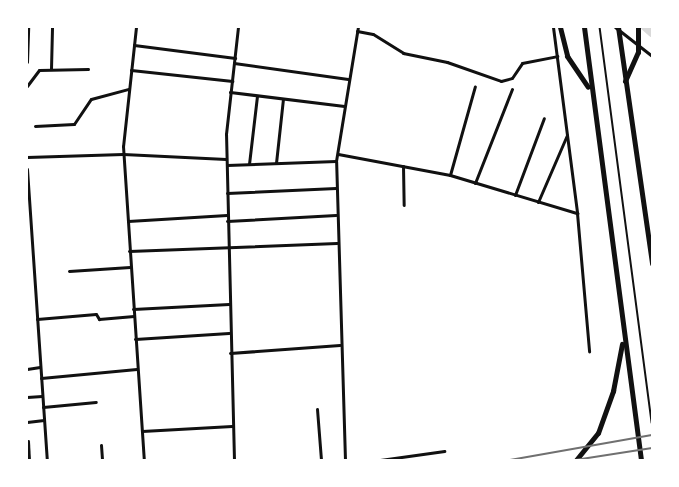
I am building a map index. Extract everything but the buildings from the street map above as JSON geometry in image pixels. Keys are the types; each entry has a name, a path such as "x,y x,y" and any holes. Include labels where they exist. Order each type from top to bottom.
{"highway":[{"path":"560,27 567,56 589,88"},
{"path":"584,27 589,88 641,460"},
{"path":"616,27 652,261"},
{"path":"624,83 638,52 638,27"},
{"path":"576,460 598,433 604,418 623,338"}],"street":[{"path":"27,62 28,27"},
{"path":"51,69 52,27"},
{"path":"136,27 123,154 144,460"},
{"path":"234,460 226,159 230,92 238,27"},
{"path":"553,27 577,213 589,351"},
{"path":"616,27 652,56"},
{"path":"345,460 336,161 357,29 373,34 403,53 447,62 497,80 512,78 522,63 557,56"},
{"path":"134,45 234,58"},
{"path":"234,63 349,79"},
{"path":"27,86 39,70 88,69"},
{"path":"131,70 232,81"},
{"path":"450,175 475,86"},
{"path":"35,126 74,124 91,99 129,89"},
{"path":"475,183 512,89"},
{"path":"230,92 344,106"},
{"path":"249,164 256,96"},
{"path":"276,163 283,99"},
{"path":"514,195 544,118"},
{"path":"538,202 567,134"},
{"path":"27,157 123,154 226,159"},
{"path":"337,154 450,175 577,213"},
{"path":"227,165 336,161"},
{"path":"403,166 404,204"},
{"path":"27,169 29,233 47,460"},
{"path":"227,193 337,188"},
{"path":"128,221 227,215"},
{"path":"227,221 337,215"},
{"path":"129,251 338,243"},
{"path":"69,271 130,267"},
{"path":"133,309 229,304"},
{"path":"37,319 96,314 99,320 134,316"},
{"path":"135,339 230,333"},
{"path":"230,353 340,345"},
{"path":"27,369 40,367"},
{"path":"41,378 137,369"},
{"path":"27,397 42,396"},
{"path":"43,407 96,402"},
{"path":"317,409 321,460"},
{"path":"27,422 44,420"},
{"path":"142,431 232,426"},
{"path":"28,441 29,460"},
{"path":"101,445 102,460"},
{"path":"380,460 444,451"}],"lane":[{"path":"600,27 652,423"}],"waterway":[{"path":"645,27 652,33"}],"railway":[{"path":"510,460 652,435"},
{"path":"575,460 652,448"}]}
